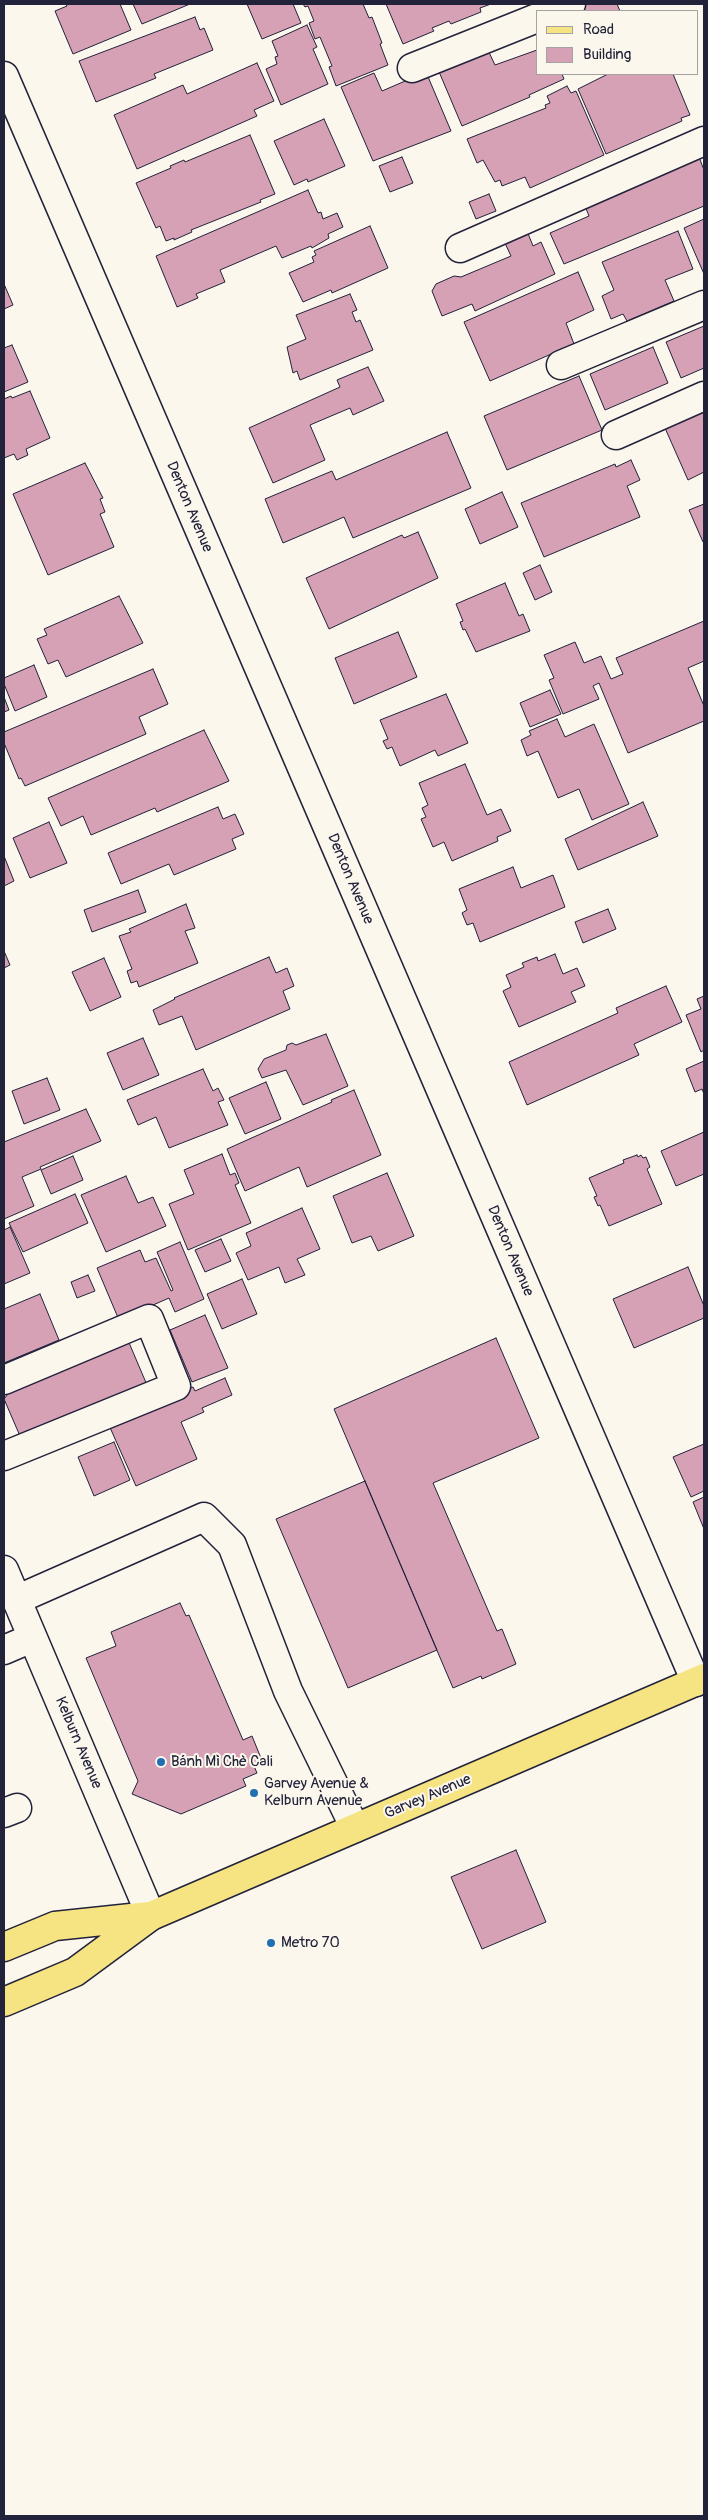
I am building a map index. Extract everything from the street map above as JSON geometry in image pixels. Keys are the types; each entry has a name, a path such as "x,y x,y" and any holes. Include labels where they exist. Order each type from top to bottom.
{"main road":[{"name":"Garvey Avenue","path":"4,2002 75,1972 151,1916 700,1680"},
{"name":"Garvey Avenue","path":"4,1947 55,1926 151,1916"}],"street":[{"path":"555,10 570,4"},
{"path":"412,68 536,18"},
{"name":"Denton Avenue","path":"4,76 700,1680"},
{"path":"460,248 704,141"},
{"path":"561,365 704,305"},
{"path":"616,435 704,396"},
{"path":"4,1380 149,1319 176,1386 4,1456"},
{"path":"16,1600 204,1517 232,1546 288,1691 355,1828"},
{"name":"Kelburn Avenue","path":"4,1570 151,1916"},
{"path":"4,1650 32,1638"}],"building":[{"path":"66,4 120,4 131,30 73,54 55,11 67,6"},
{"path":"133,4 190,4 142,24"},
{"path":"247,4 293,4 301,23 262,39"},
{"path":"303,4 363,4 369,18 372,17 388,65 336,86 329,67 332,66 320,37 315,39 309,23 314,21 308,6 305,7"},
{"path":"386,4 491,4 480,8 481,12 451,24 449,21 432,28 434,31 403,44"},
{"path":"585,4 617,4 620,10 576,10 575,8"},
{"path":"195,17 200,30 204,28 213,50 154,74 156,78 96,102 79,61"},
{"path":"307,25 317,47 313,49 328,84 281,105 266,69 277,64 275,57 278,56 272,41"},
{"path":"486,46 495,65 536,50 536,75 562,75 564,79 529,95 530,97 462,126 437,67"},
{"path":"257,63 274,101 254,110 257,116 137,169 114,115 183,85 187,94"},
{"path":"426,72 451,131 373,161 341,87 374,73 382,91"},
{"path":"606,75 673,75 690,115 681,118 682,121 606,154 578,89"},
{"path":"567,86 571,93 576,91 604,155 530,188 525,177 502,186 500,180 495,182 483,160 477,163 467,139 546,108 545,105 550,103 547,96"},
{"path":"324,119 345,166 308,182 307,179 294,185 274,141"},
{"path":"250,135 275,194 260,200 261,202 191,230 192,232 174,240 174,238 166,241 160,226 156,228 136,183 171,168 170,166 184,160 185,162"},
{"path":"697,152 704,170 704,206 564,264 550,233 589,216 583,201"},
{"path":"402,157 413,183 390,192 379,166"},
{"path":"308,190 318,213 321,212 323,219 337,213 343,227 328,234 329,238 312,248 311,246 282,258 276,246 220,270 225,282 196,294 198,298 177,307 156,256"},
{"path":"489,194 496,211 476,219 469,202"},
{"path":"704,219 704,274 684,228"},
{"path":"370,226 388,268 332,293 331,290 303,302 289,273 314,262 312,257 316,255 314,251"},
{"path":"527,231 533,246 541,242 555,274 475,311 472,304 442,316 432,291 436,284 454,276 461,277 511,256 504,241"},
{"path":"678,231 693,269 665,280 674,301 627,321 623,314 611,319 602,296 614,290 602,262"},
{"path":"578,272 594,310 566,323 574,344 490,381 464,322"},
{"path":"4,284 13,305 4,309"},
{"path":"350,294 357,310 352,312 356,322 360,320 373,350 300,380 297,371 293,373 287,347 306,339 296,315"},
{"path":"704,326 704,368 681,378 666,342"},
{"path":"12,345 28,382 4,392 4,348"},
{"path":"653,347 668,383 605,410 590,374"},
{"path":"368,367 384,401 353,415 350,408 310,425 325,460 273,483 249,428 340,387 337,380"},
{"path":"579,376 602,430 507,470 484,416"},
{"path":"30,391 50,438 26,449 28,455 17,460 14,454 4,458 4,399"},
{"path":"704,406 704,472 688,480 661,419"},
{"path":"447,432 471,488 353,538 344,517 283,543 265,499 332,471 336,480"},
{"path":"631,460 640,480 627,486 640,517 544,557 521,503 615,464 616,467"},
{"path":"85,463 103,498 100,499 105,512 100,514 114,547 48,575 13,494"},
{"path":"502,492 518,527 480,544 465,509"},
{"path":"704,504 704,542 703,542 689,510"},
{"path":"418,532 438,578 329,629 306,578 402,535 404,538"},
{"path":"540,565 552,592 535,600 523,573"},
{"path":"505,583 519,616 523,614 530,631 476,652 465,629 463,630 460,622 463,621 456,604"},
{"path":"119,596 143,643 66,677 58,660 48,664 37,639 47,635 44,629"},
{"path":"704,621 704,661 688,668 704,706 704,721 628,753 599,683 593,686 599,699 563,714 549,680 554,678 544,655 575,642 584,663 601,656 611,679 623,674 616,658"},
{"path":"398,632 417,677 354,704 335,658"},
{"path":"34,665 47,697 15,711 4,684 4,678"},
{"path":"153,669 168,704 139,717 146,734 25,786 21,778 19,779 4,743 4,732"},
{"path":"550,690 561,714 530,727 520,703"},
{"path":"446,694 468,743 438,756 435,750 400,766 392,747 387,749 383,741 388,739 380,720"},
{"path":"4,697 9,710 4,712"},
{"path":"557,719 565,737 594,724 629,804 592,820 579,789 558,798 538,751 527,756 521,740 531,735 529,731"},
{"path":"204,730 229,781 157,812 155,808 91,835 83,816 61,826 48,798"},
{"path":"465,764 487,815 501,809 511,831 497,837 498,841 452,861 444,842 433,847 421,819 426,817 422,808 428,805 419,783"},
{"path":"643,802 658,836 578,870 565,839"},
{"path":"218,807 223,819 235,814 244,834 232,839 236,849 174,875 169,864 121,884 108,853"},
{"path":"49,822 67,863 30,878 13,838"},
{"path":"4,856 14,881 4,886"},
{"path":"513,867 521,888 553,875 565,907 480,942 473,923 467,925 462,913 467,910 459,889"},
{"path":"138,890 146,912 92,932 84,910"},
{"path":"186,904 195,928 185,931 198,963 139,987 137,981 131,983 127,971 132,969 119,936 131,932 129,929"},
{"path":"608,909 616,929 583,943 575,922"},
{"path":"4,951 10,965 4,968"},
{"path":"555,954 563,974 577,968 585,986 571,992 576,1002 519,1027 503,991 511,987 506,975 524,967 522,963 537,957 538,961"},
{"path":"269,957 276,973 287,968 294,986 283,991 290,1009 196,1050 182,1016 159,1025 153,1010 174,998"},
{"path":"104,958 121,997 90,1011 72,972"},
{"path":"666,986 682,1022 634,1044 639,1055 527,1105 509,1062 618,1013 616,1008"},
{"path":"704,996 704,1050 701,1052 686,1015 701,1009 697,999"},
{"path":"326,1034 348,1086 303,1105 286,1070 262,1078 258,1069 264,1059 286,1050 287,1045 292,1043 296,1045"},
{"path":"143,1038 159,1075 123,1090 107,1053"},
{"path":"704,1061 704,1094 702,1089 695,1092 686,1069"},
{"path":"203,1069 213,1091 218,1088 224,1100 218,1102 228,1125 169,1148 156,1117 138,1125 127,1100"},
{"path":"47,1078 60,1110 24,1124 12,1091"},
{"path":"266,1082 281,1119 245,1134 229,1098"},
{"path":"354,1090 381,1155 307,1187 299,1167 245,1191 227,1149 332,1102 331,1100"},
{"path":"86,1109 101,1141 40,1167 41,1169 22,1177 34,1206 4,1219 4,1142"},
{"path":"704,1132 704,1174 676,1186 661,1151"},
{"path":"222,1154 230,1175 235,1173 239,1183 235,1185 251,1223 188,1250 169,1204 194,1194 184,1170"},
{"path":"637,1155 638,1157 641,1155 643,1158 646,1157 650,1167 647,1169 662,1204 609,1226 600,1205 598,1206 594,1197 597,1196 589,1178 624,1163 623,1160"},
{"path":"73,1156 83,1180 51,1194 41,1170"},
{"path":"387,1173 414,1236 378,1251 371,1236 352,1243 333,1196"},
{"path":"126,1176 138,1203 153,1197 166,1226 106,1252 81,1195"},
{"path":"75,1194 88,1223 23,1252 9,1223"},
{"path":"302,1208 320,1249 297,1259 305,1275 285,1283 279,1267 248,1280 236,1253 251,1246 246,1233"},
{"path":"10,1227 30,1273 4,1284 4,1230"},
{"path":"221,1239 231,1261 205,1272 195,1250"},
{"path":"180,1242 204,1299 175,1312 169,1298 119,1320 97,1268 140,1250 145,1262 156,1258 171,1291 173,1290 157,1252"},
{"path":"688,1267 704,1306 704,1318 634,1348 613,1299"},
{"path":"88,1275 95,1291 77,1298 71,1282"},
{"path":"242,1279 257,1314 222,1329 207,1294"},
{"path":"40,1294 59,1340 4,1363 4,1309"},
{"path":"205,1315 228,1368 192,1382 170,1330"},
{"path":"127,1338 147,1385 20,1436 4,1399 7,1395 6,1391"},
{"path":"496,1338 539,1438 433,1483 497,1631 502,1629 516,1664 482,1679 481,1676 453,1688 334,1409"},
{"path":"225,1378 232,1395 202,1408 204,1412 181,1422 197,1459 136,1486 108,1423 193,1387 195,1391"},
{"path":"114,1442 130,1480 94,1496 78,1457"},
{"path":"704,1444 704,1491 691,1497 673,1457"},
{"path":"365,1481 437,1650 348,1688 276,1519"},
{"path":"704,1497 704,1529 693,1502"},
{"path":"180,1603 186,1616 189,1615 243,1740 252,1736 263,1763 254,1766 257,1773 243,1779 246,1786 181,1814 132,1794 138,1781 86,1658 116,1646 111,1632"},
{"path":"516,1850 546,1922 482,1949 451,1877"}],"place":[{"name":"Bánh Mì Chè Cali","path":"161,1762"},
{"name":"Garvey Avenue & Kelburn Avenue","path":"254,1793"},
{"name":"Metro 70","path":"271,1943"}]}
